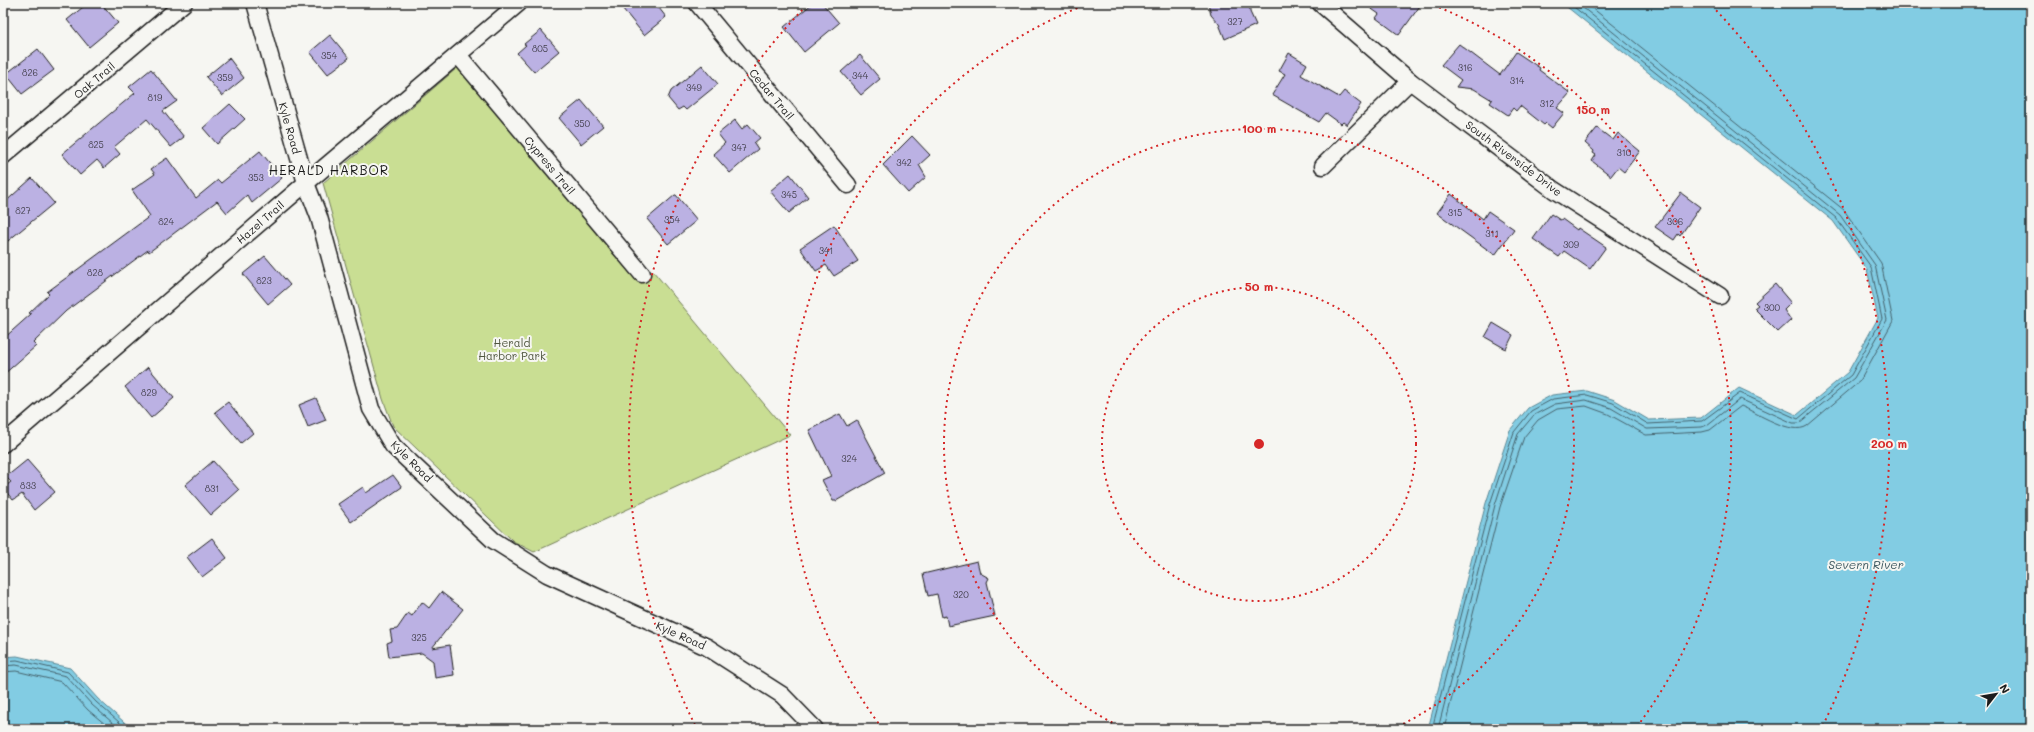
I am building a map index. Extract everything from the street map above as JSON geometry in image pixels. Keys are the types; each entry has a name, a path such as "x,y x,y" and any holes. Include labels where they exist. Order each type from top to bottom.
{"street":[{"name":"Oak Trail","path":"3,156 184,3"},
{"name":"Kyle Road","path":"255,3 306,183 319,217 371,409 393,446 493,540 547,574 708,647 782,695 816,729"},
{"name":"Hazel Trail","path":"3,444 306,183 519,3"},
{"name":"Cedar Trail","path":"696,3 848,184"},
{"name":"South Riverside Drive","path":"1320,3 1410,81 1554,190 1720,296"},
{"name":"Cypress Trail","path":"458,55 642,274"},
{"path":"1323,166 1410,81"}],"green space":[{"name":"Herald Harbor Park","path":"457,68 638,283 653,271 790,435 534,552 513,541 393,426 383,399 323,183"}],"water":[{"name":"Severn River","path":"1562,3 2031,3 2031,729 1428,729 1486,503 1510,430 1528,408 1552,395 1587,391 1615,400 1649,420 1701,418 1739,388 1797,415 1848,372 1878,318 1867,269 1833,221"},
{"path":"17,656 70,668 98,699 132,729 3,729 3,657"}],"building":[{"path":"88,3 101,3 118,23 89,47 67,20"},
{"path":"618,3 655,3 666,17 644,35"},
{"path":"813,3 822,3 839,23 804,52 784,27"},
{"path":"1208,3 1250,3 1250,12 1256,25 1225,39 1219,24 1211,15"},
{"path":"1363,3 1422,3 1399,35 1376,18 1379,14"},
{"path":"541,30 559,51 534,72 517,53 526,45 524,44"},
{"path":"330,35 349,58 328,74 310,52"},
{"path":"1459,44 1500,75 1516,52 1540,68 1539,70 1570,93 1557,108 1564,113 1552,128 1546,123 1544,125 1520,106 1516,111 1513,108 1508,115 1490,103 1492,100 1474,89 1456,87 1461,80 1441,65"},
{"path":"38,49 54,70 22,94 6,74"},
{"path":"1289,53 1307,64 1301,75 1339,97 1344,91 1361,104 1347,125 1343,122 1341,124 1326,113 1319,122 1272,95 1285,74 1279,71"},
{"path":"860,55 880,79 861,95 841,72"},
{"path":"229,58 244,78 222,96 206,77"},
{"path":"702,65 718,84 686,110 683,107 678,110 668,98 671,91"},
{"path":"151,69 177,101 163,111 184,137 171,147 147,119 114,147 120,154 104,168 97,160 80,175 62,154 135,93 129,87"},
{"path":"581,100 603,126 581,144 559,118"},
{"path":"230,104 245,119 217,144 203,128"},
{"path":"735,120 742,129 748,124 760,138 754,143 758,149 730,173 713,154 725,143 718,134"},
{"path":"1597,128 1613,140 1618,133 1640,151 1624,172 1618,167 1611,176 1592,161 1596,155 1593,153 1594,151 1585,143"},
{"path":"912,136 930,155 919,165 926,177 908,193 883,165"},
{"path":"260,151 282,178 252,203 247,195 227,213 217,201 66,311 33,343 36,346 3,375 3,339 31,314 29,313 49,294 47,292 150,216 132,190 155,174 151,169 167,158 196,198 218,180 221,183"},
{"path":"790,174 808,197 789,213 770,191"},
{"path":"32,178 54,203 3,245 3,204"},
{"path":"1681,193 1700,207 1680,236 1678,234 1674,240 1655,227"},
{"path":"1451,194 1483,219 1488,211 1514,229 1495,255 1437,213"},
{"path":"675,195 697,220 668,244 647,219"},
{"path":"1551,214 1560,220 1562,219 1577,230 1578,228 1606,247 1590,269 1564,251 1559,257 1533,239"},
{"path":"834,225 858,261 834,276 826,265 816,271 800,248"},
{"path":"265,256 290,285 268,304 243,274"},
{"path":"1775,284 1791,303 1784,310 1791,320 1778,332 1754,308 1758,305 1755,302"},
{"path":"1493,323 1513,335 1506,349 1485,337"},
{"path":"148,367 174,398 151,418 125,387"},
{"path":"316,398 326,420 308,427 299,405"},
{"path":"228,402 253,433 241,443 215,412"},
{"path":"840,414 847,426 857,420 885,473 836,501 833,501 822,480 831,476 809,430"},
{"path":"27,460 55,492 34,510 22,494 13,500 3,488 11,482 6,477"},
{"path":"213,461 239,490 211,515 185,485"},
{"path":"393,475 402,487 351,522 338,504 363,487 366,493"},
{"path":"212,538 227,558 202,577 187,557"},
{"path":"977,561 980,573 989,578 987,582 995,616 948,626 946,616 942,617 937,594 928,596 923,574"},
{"path":"441,592 463,609 432,648 450,645 454,675 435,678 433,661 422,653 389,657 387,643 392,641 390,630 397,629 408,613 412,616 422,602 429,608"}],"district":[{"name":"HERALD HARBOR","path":"329,169"}]}
